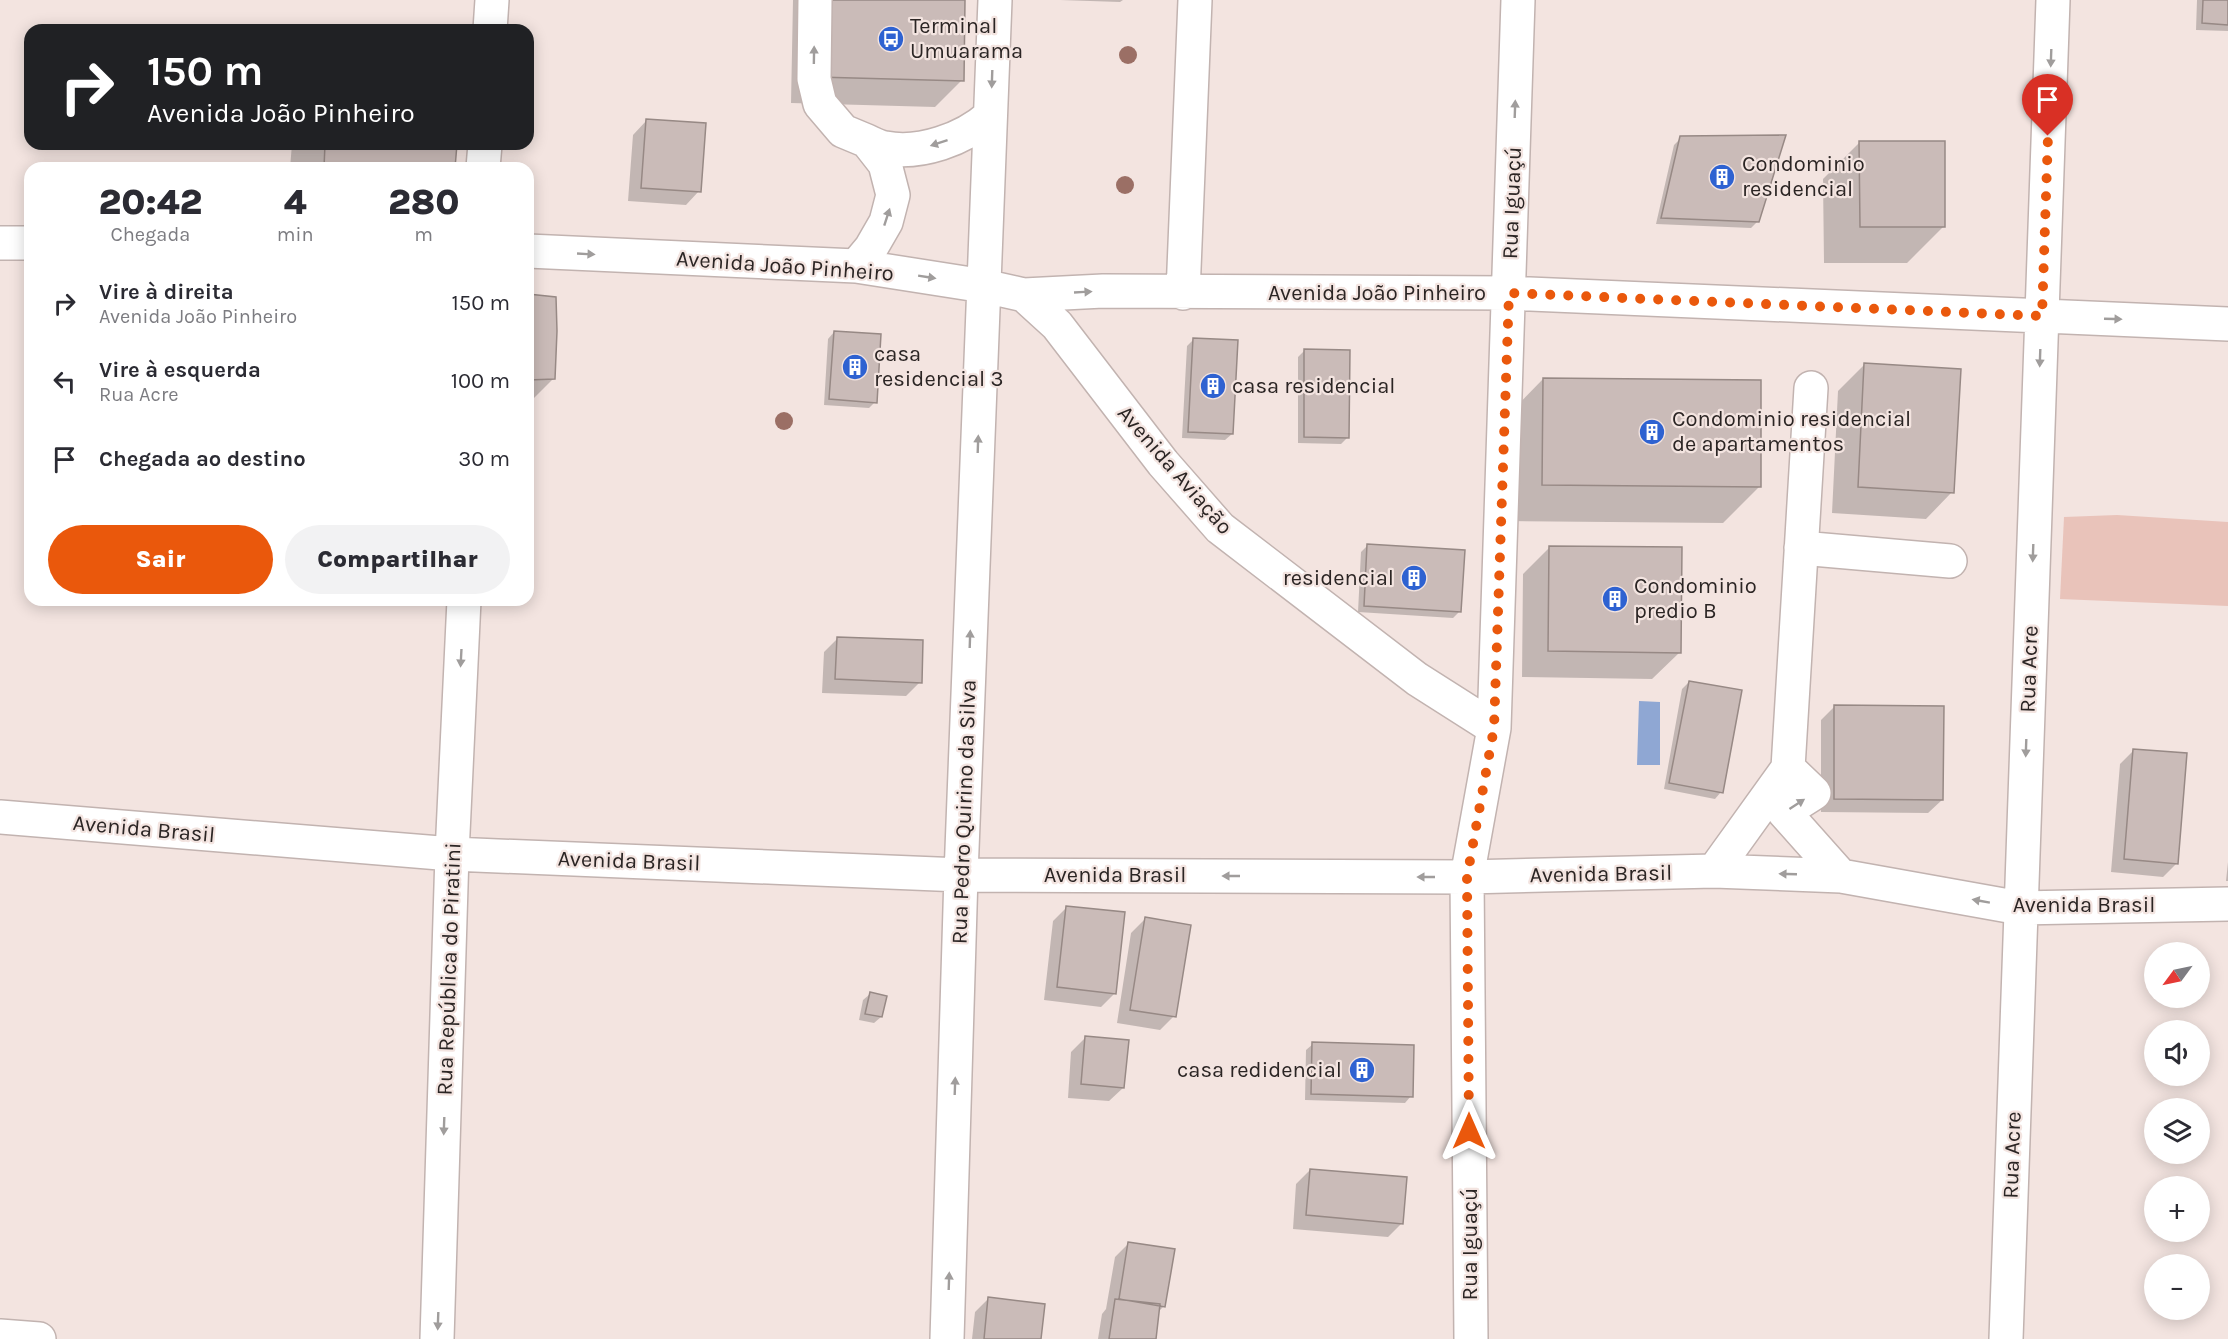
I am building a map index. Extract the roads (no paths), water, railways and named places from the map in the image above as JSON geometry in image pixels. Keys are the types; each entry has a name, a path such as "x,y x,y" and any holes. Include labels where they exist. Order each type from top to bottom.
{"street":[{"path":"490,24 492,0"},
{"path":"815,0 814,79 820,104 843,131 884,148 917,149 976,128 990,116"},
{"name":"Rua Pedro Quirino da Silva","path":"947,1339 995,0"},
{"path":"1183,293 1195,0"},
{"name":"Rua Iguaçú","path":"1471,1339 1467,877 1494,728 1518,0"},
{"name":"Rua Acre","path":"2006,1339 2053,0"},
{"path":"856,266 871,248 886,222 892,195 885,164 867,141"},
{"path":"0,243 24,243"},
{"name":"Avenida João Pinheiro","path":"534,251 856,266 984,286 1024,295 1103,291 1509,293 2228,324"},
{"name":"Avenida Aviação","path":"1024,295 1057,325 1163,463 1220,528 1417,679 1494,728"},
{"path":"1714,871 1788,768 1811,388"},
{"path":"1801,548 1950,561"},
{"name":"Rua República do Piratini","path":"437,1339 452,854 464,606"},
{"path":"1788,768 1814,793 1784,812 1840,876"},
{"name":"Avenida Brasil","path":"0,817 452,854 962,875 1467,877 1714,871 1840,876 2020,908 2228,904"},
{"path":"0,1336 39,1339"}],"water":[{"path":"1639,701 1660,702 1660,765 1637,765"}],"place":[{"name":"Terminal Umuarama","path":"891,39"},
{"name":"Condominio residencial","path":"1722,177"},
{"name":"casa residencial 3","path":"855,367"},
{"name":"casa residencial","path":"1213,386"},
{"name":"Condominio residencial de apartamentos","path":"1652,432"},
{"name":"residencial","path":"1414,578"},
{"name":"Condominio predio B","path":"1615,599"},
{"name":"casa redidencial","path":"1362,1070"}]}
